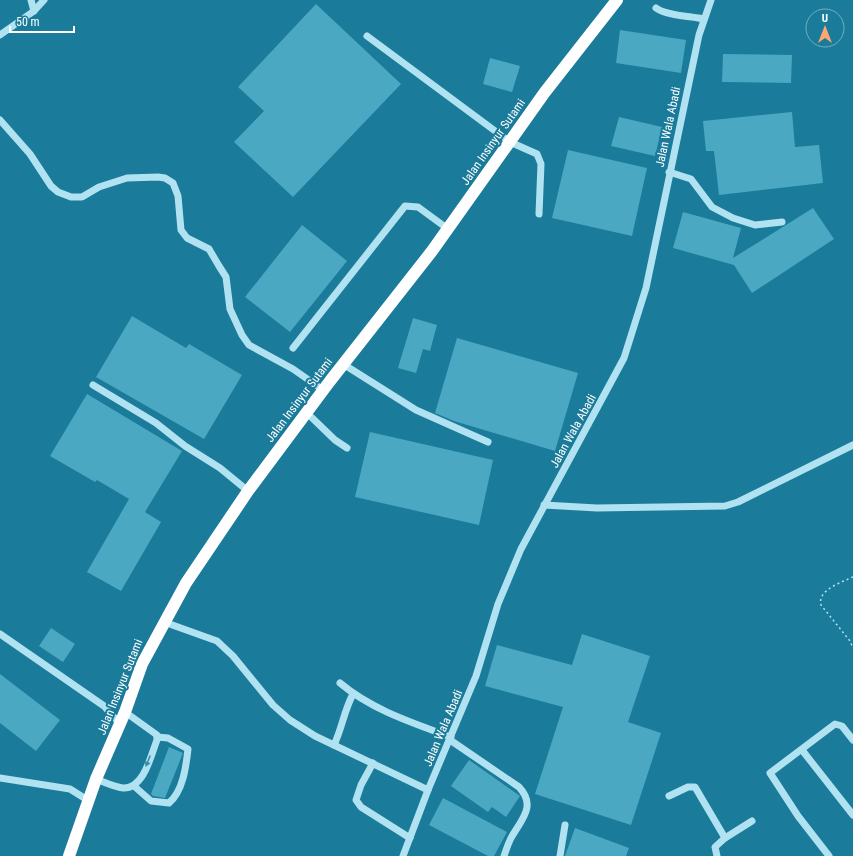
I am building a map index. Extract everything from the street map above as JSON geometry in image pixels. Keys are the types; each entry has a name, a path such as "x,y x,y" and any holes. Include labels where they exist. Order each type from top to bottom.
{"highway":[{"name":"Jalan Insinyur Sutami","path":"69,856 96,779 125,712 142,664 190,577 248,491 323,390 448,229 545,92 617,0"}],"street":[{"path":"31,0 34,11"},
{"path":"0,35 34,11 44,0"},
{"name":"Jalan Wala Abadi","path":"403,856 428,790 476,676 498,604 521,549 624,358 646,288 669,172 699,35 711,0"},
{"path":"656,8 661,12 704,19"},
{"path":"367,36 510,142 534,153 540,158 539,214"},
{"path":"0,120 30,154 51,186 58,192 71,197 82,197 99,187 127,178 158,176 173,183 178,196 181,230 187,238 209,249 220,266 226,277 230,309 242,335 249,345 293,369 323,390"},
{"path":"669,172 691,179 712,208 733,218 755,225 782,222"},
{"path":"293,348 405,206 418,207 448,229"},
{"path":"343,364 416,410 488,442"},
{"path":"93,385 156,423 185,446 220,468 248,491"},
{"path":"307,413 336,440 347,448"},
{"path":"544,505 597,508 725,506 738,502 853,444"},
{"path":"164,622 218,641 234,656 273,705 290,720 315,736 428,790"},
{"path":"0,634 104,706 120,724"},
{"path":"340,683 354,694 376,707 451,738 524,792 527,799 526,813 510,840 504,856"},
{"path":"334,745 342,726 345,710 354,694"},
{"path":"125,712 157,735 157,737 168,738 188,748 186,764 176,796 169,803 151,801 134,786"},
{"path":"829,856 770,775 777,767 802,750 835,724 842,726 853,740"},
{"path":"96,779 122,788 134,786 143,774 157,737"},
{"path":"802,750 853,815"},
{"path":"373,763 361,785 356,800 361,807 410,838"},
{"path":"0,778 70,789 89,801"},
{"path":"669,796 688,787 695,788 725,838"},
{"path":"717,856 715,847 725,838 752,821"},
{"path":"560,856 565,825"}],"path":[{"path":"853,577 826,591 821,595 820,600 821,605 850,641 853,648"}],"building":[{"path":"316,4 401,84 293,197 234,142 264,111 238,87"},
{"path":"620,30 686,40 681,73 616,63"},
{"path":"723,54 792,55 791,83 722,82"},
{"path":"490,58 520,66 512,92 483,84"},
{"path":"792,112 795,147 819,145 823,183 719,195 714,151 706,151 703,121"},
{"path":"619,117 662,127 655,156 611,146"},
{"path":"568,150 647,168 632,236 552,218"},
{"path":"813,208 834,239 752,293 734,265 673,248 683,212 741,228 733,258"},
{"path":"302,225 347,261 290,332 245,297"},
{"path":"132,316 186,348 189,344 242,375 204,439 96,377"},
{"path":"413,318 437,325 430,351 423,349 416,373 398,368"},
{"path":"457,338 578,373 555,451 454,421 435,413"},
{"path":"87,394 182,451 145,512 161,522 121,591 87,572 129,499 97,480 95,482 50,456"},
{"path":"370,432 493,460 479,525 355,497"},
{"path":"51,628 75,644 63,662 39,646"},
{"path":"582,634 650,656 628,722 661,733 631,825 535,794 563,707 485,686 497,645 572,665"},
{"path":"0,674 60,720 36,751 0,723"},
{"path":"169,747 183,753 165,798 153,796 151,794"},
{"path":"469,760 520,796 506,817 492,807 488,812 451,786"},
{"path":"443,798 507,832 494,856 488,856 429,825"},
{"path":"575,828 629,848 626,856 565,856"}]}
